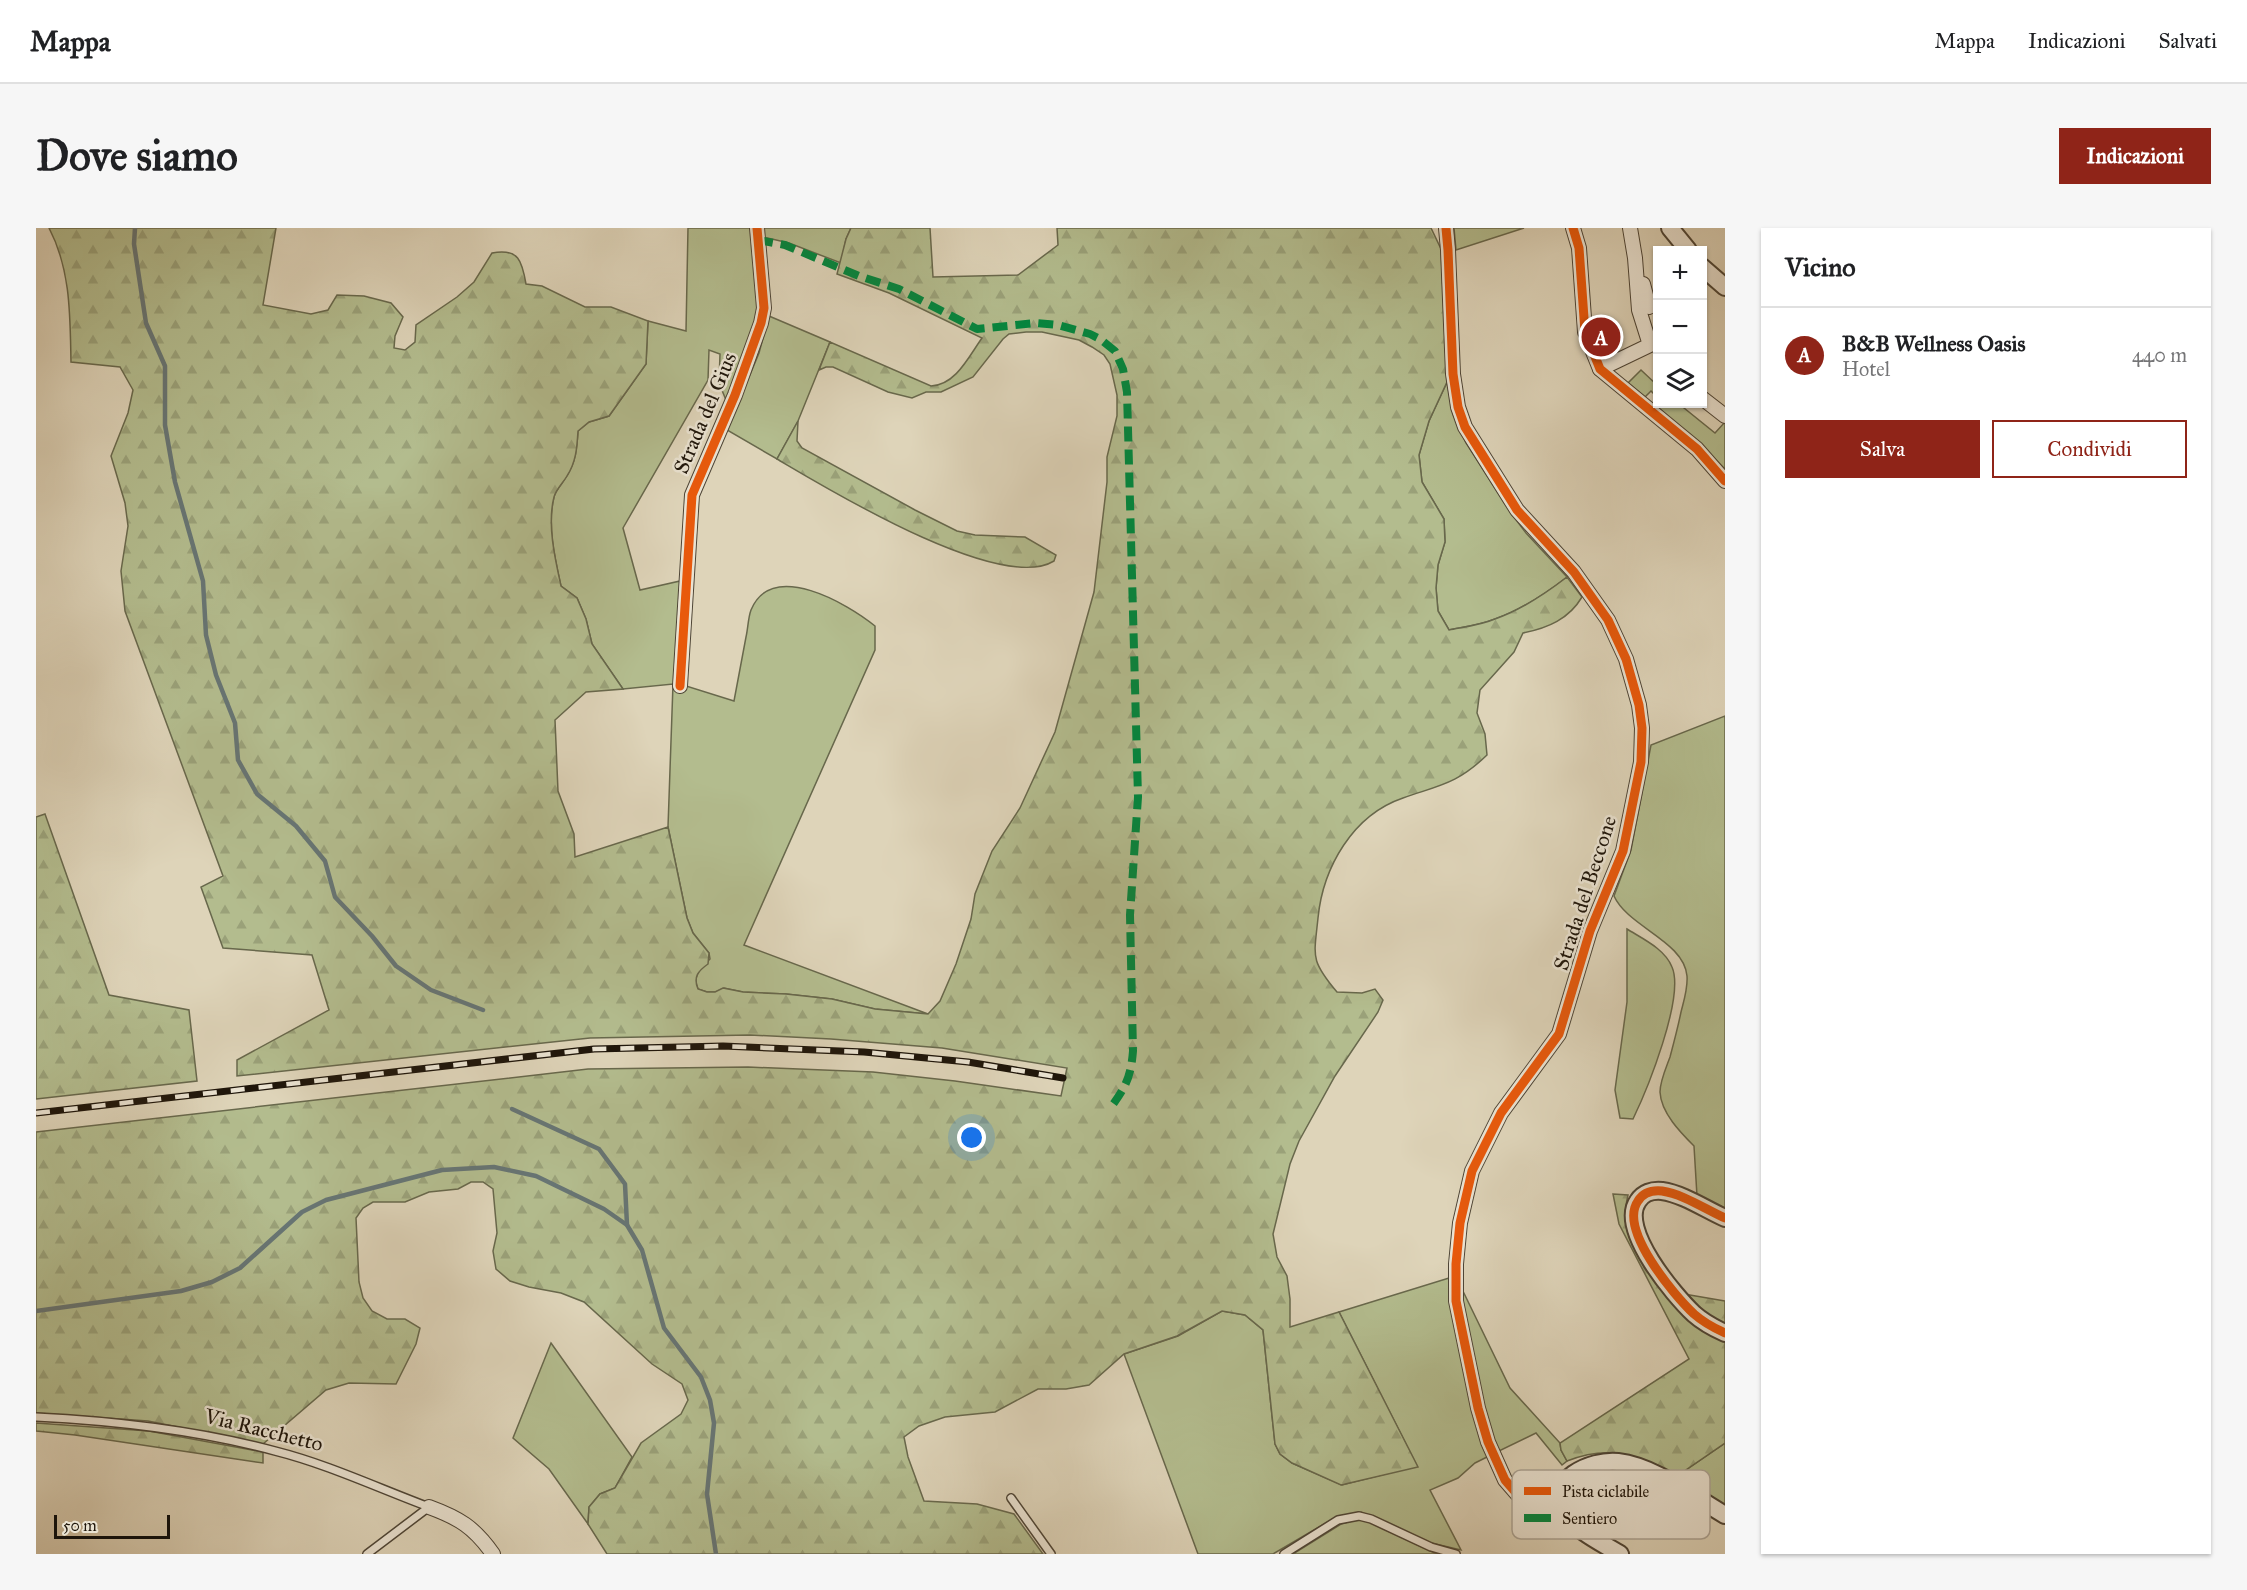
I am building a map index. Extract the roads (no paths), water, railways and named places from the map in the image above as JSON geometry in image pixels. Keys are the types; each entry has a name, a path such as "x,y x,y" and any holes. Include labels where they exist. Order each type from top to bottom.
{"street":[{"name":"Strada del Gius","path":"680,686 692,495 735,395 761,323 764,308 757,228"},
{"name":"Strada del Beccone","path":"1446,228 1454,374 1458,407 1465,427 1517,510 1574,572 1608,620 1626,659 1641,716 1643,741 1623,851 1586,942 1559,1034 1501,1113 1472,1172 1460,1223 1456,1264 1456,1301 1478,1408 1488,1442 1505,1480 1512,1488"},
{"path":"1573,228 1579,248 1585,332 1600,369 1697,450 1725,481"},
{"path":"1630,228 1635,254 1639,310 1653,346"},
{"path":"1670,228 1685,246"},
{"path":"1635,254 1641,265 1643,286 1649,307"},
{"path":"1707,271 1725,287"},
{"path":"1600,369 1653,349"},
{"path":"1707,402 1725,416"},
{"path":"1725,1218 1672,1194 1660,1191 1648,1192 1641,1197 1636,1204 1633,1216 1640,1239 1671,1288 1695,1315 1725,1333"},
{"path":"1581,1470 1587,1466 1610,1461 1646,1470"},
{"path":"1710,1506 1725,1515"},
{"name":"Via Racchetto","path":"429,1507 469,1525 493,1554"},
{"path":"1597,1539 1620,1554"}],"lane":[{"name":"Via Racchetto","path":"36,1417 162,1428 275,1451 429,1507"},
{"path":"1011,1498 1051,1554"},
{"path":"367,1554 429,1507"},
{"path":"1284,1554 1338,1520 1359,1516 1371,1519 1422,1544 1456,1554"}],"waterway":[{"path":"135,228 134,244 146,323 165,366 165,425 175,482 203,581 206,635 216,675 235,723 238,760 257,794 296,826 325,861 335,897 372,936 396,966 431,990 483,1010"},
{"path":"512,1109 599,1149 625,1184 627,1225"},
{"path":"36,1311 181,1291 212,1282 240,1268 302,1212 326,1200 442,1170 494,1167 536,1176 604,1209 627,1225 642,1250 664,1328 701,1377 710,1400 714,1423 707,1494 716,1554"}],"railway":[{"path":"36,1113 594,1049 723,1046 864,1052 968,1062 1063,1078"}],"place":[{"name":"B&B Wellness Oasis","path":"1601,337"}]}
